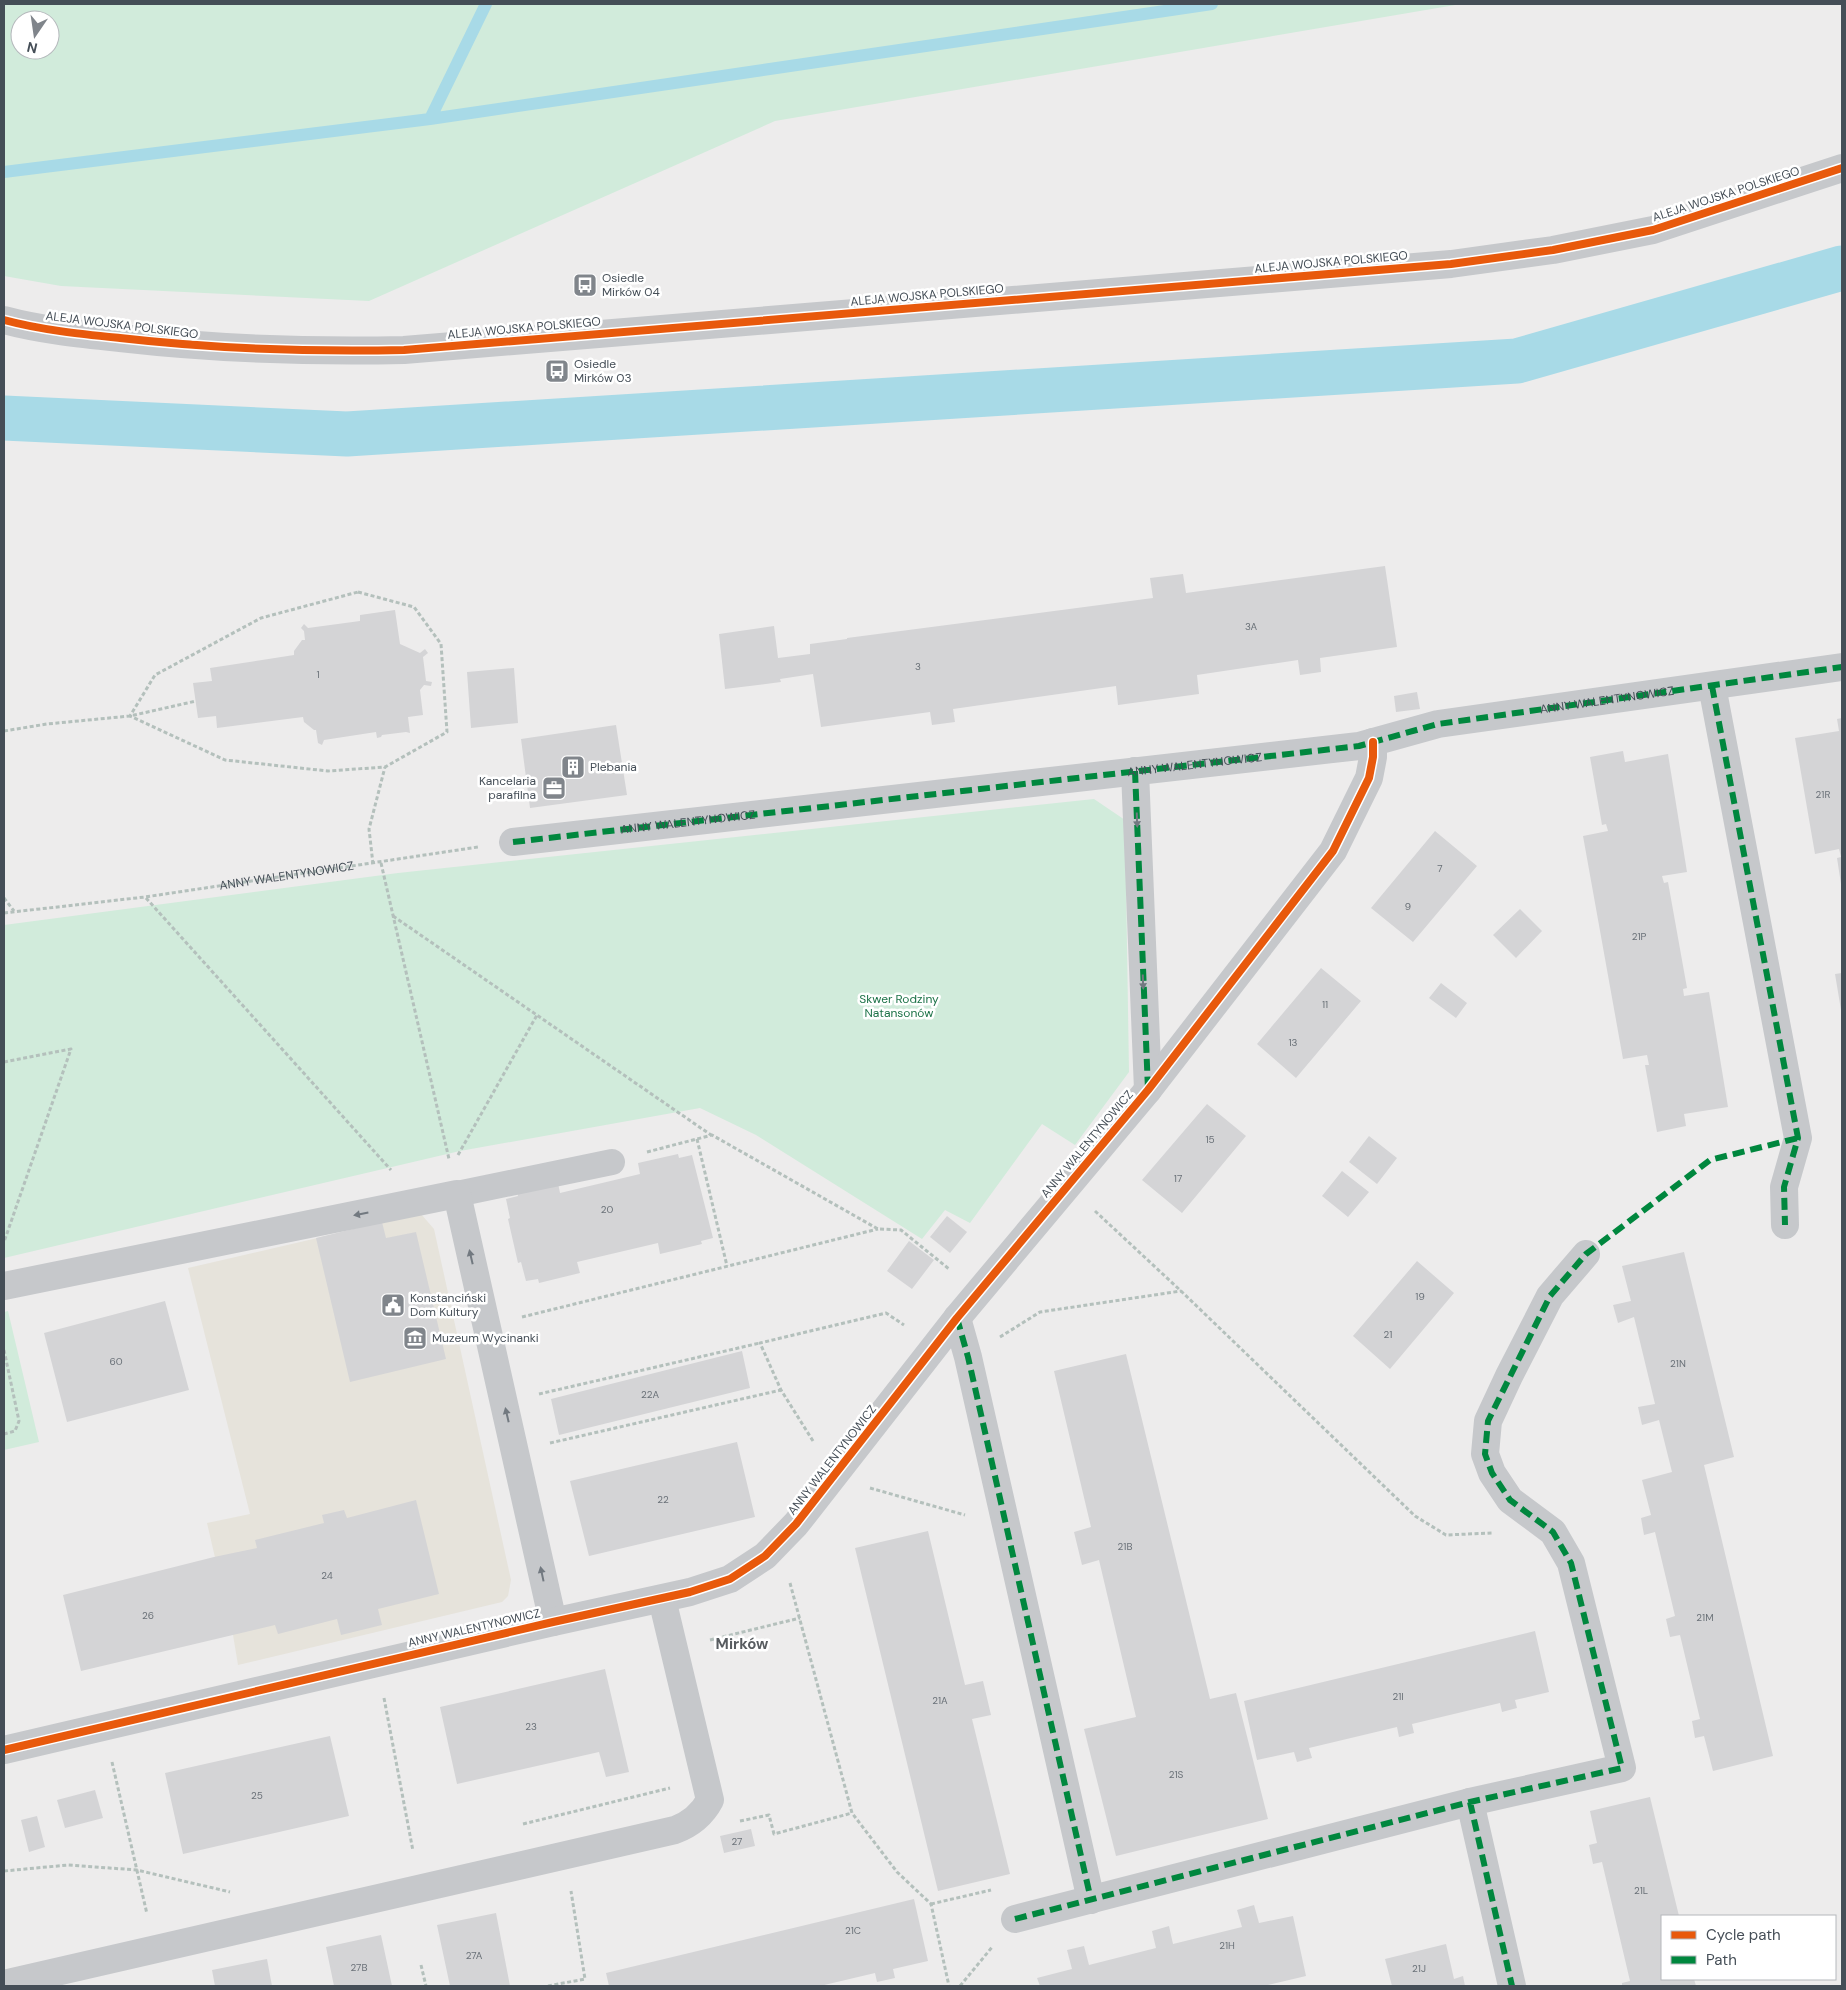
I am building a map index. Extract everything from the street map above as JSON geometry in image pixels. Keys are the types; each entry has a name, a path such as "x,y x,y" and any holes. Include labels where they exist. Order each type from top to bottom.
{"street":[{"name":"ALEJA WOJSKA POLSKIEGO","path":"4,320 86,334 242,350 324,352 404,350 1441,265 1553,250 1652,230 1842,168"},
{"name":"ANNY WALENTYNOWICZ","path":"513,842 1359,746 1438,724 1842,666"},
{"path":"1712,686 1798,1138 1784,1187 1784,1225"},
{"name":"ANNY WALENTYNOWICZ","path":"4,1750 553,1622 690,1592 730,1578 766,1556 782,1541 958,1318 1148,1090 1333,851 1369,778 1373,758 1373,742"},
{"path":"1134,771 1148,1090"},
{"path":"4,1286 457,1194 553,1622"},
{"path":"1015,1919 1470,1802 1622,1768 1571,1563 1553,1532 1510,1500 1492,1473 1485,1454 1488,1421 1540,1314 1550,1296 1586,1254"},
{"path":"958,1318 1091,1900"},
{"path":"4,1984 675,1830 691,1823 705,1809 710,1800 662,1599"},
{"path":"1470,1802 1512,1986"}],"lane":[{"path":"457,1194 612,1162"}],"path":[{"path":"358,592 414,607 441,644 447,732 385,767 328,771 224,760 130,716 155,675 261,618 358,592"},
{"path":"4,731 47,724 130,716 196,701"},
{"path":"373,864 369,829 385,767"},
{"path":"381,863 457,1194"},
{"path":"145,897 420,1202"},
{"path":"4,898 14,912"},
{"path":"393,916 712,1135 878,1229"},
{"path":"451,1168 537,1014"},
{"path":"4,1062 71,1049 4,1242"},
{"path":"612,1162 712,1135"},
{"path":"697,1139 727,1266"},
{"path":"1067,1185 1181,1291 1415,1516 1446,1534 1494,1533"},
{"path":"513,1314 521,1317 878,1229 901,1230 979,1293"},
{"path":"532,1396 886,1312 908,1328"},
{"path":"760,1343 781,1390 814,1444"},
{"path":"4,1350 19,1420 15,1431 4,1434"},
{"path":"543,1445 781,1390"},
{"path":"866,1486 1007,1527"},
{"path":"788,1577 852,1813 897,1872 931,1904 949,1986"},
{"path":"704,1641 800,1618"},
{"path":"384,1697 413,1851 404,1853"},
{"path":"112,1757 155,1948"},
{"path":"515,1826 705,1780"},
{"path":"733,1822 769,1815 774,1834 852,1813"},
{"path":"4,1871 68,1865 137,1870 235,1893"},
{"path":"548,1986 585,1979 570,1893 573,1885"},
{"path":"960,1986 1015,1919"},
{"path":"421,1965 426,1986"}],"shaded area":[{"path":"421,1214 434,1229 511,1580 508,1596 502,1602 238,1665 233,1635 207,1523 250,1514 188,1268"}],"green space":[{"path":"4,4 1461,4 775,121 369,301 61,286 4,276"},
{"name":"Skwer Rodziny Natansonów","path":"1094,799 1125,820 1129,1072 1075,1145 1042,1124 970,1223 945,1210 922,1239 756,1135 700,1108 460,1151 4,1258 4,925 398,873"},
{"path":"8,1311 39,1442 4,1450 4,1312"}],"building":[{"path":"1385,566 1397,647 1320,658 1321,672 1300,675 1298,660 1197,675 1199,694 1118,705 1116,686 953,709 955,722 932,725 930,712 821,727 813,674 780,679 781,682 725,689 719,634 774,626 778,658 810,654 810,644 847,638 1153,598 1150,578 1183,574 1186,593"},
{"path":"395,610 400,644 420,653 425,649 428,653 423,657 426,681 432,682 431,686 424,685 420,690 423,715 408,717 410,733 382,735 377,738 376,732 324,740 322,745 318,743 316,730 304,722 303,717 217,728 216,716 198,718 193,683 212,681 210,668 294,655 294,651 302,640 305,640 304,631 301,628 304,624 308,628 360,621 360,615"},
{"path":"514,668 518,723 471,728 467,672"},
{"path":"1417,692 1420,709 1396,712 1394,696"},
{"path":"1842,718 1841,884 1837,858 1841,857 1839,849 1815,854 1795,738 1839,731 1837,719"},
{"name":"Plebania","path":"616,725 627,795 530,808 521,739"},
{"path":"1623,751 1625,762 1668,754 1687,872 1662,876 1664,883 1668,882 1687,988 1683,989 1684,996 1709,992 1728,1107 1684,1114 1686,1126 1657,1132 1645,1065 1649,1065 1647,1055 1623,1059 1583,836 1608,831 1606,824 1602,825 1590,757"},
{"path":"1435,831 1477,866 1413,942 1371,908"},
{"path":"1520,909 1542,931 1516,958 1493,935"},
{"path":"1321,968 1361,1001 1296,1078 1257,1044"},
{"path":"1842,973 1842,1010 1841,1010 1835,974"},
{"path":"1441,983 1467,1003 1456,1018 1429,998"},
{"path":"1207,1104 1246,1136 1182,1213 1142,1180"},
{"path":"1369,1136 1397,1158 1377,1184 1349,1162"},
{"path":"678,1154 679,1158 692,1155 713,1238 701,1241 702,1244 660,1254 658,1243 577,1262 580,1273 539,1283 538,1279 526,1281 521,1262 518,1263 508,1219 510,1218 506,1199 518,1196 517,1192 558,1183 560,1193 640,1174 638,1163"},
{"path":"1342,1171 1369,1192 1348,1217 1322,1196"},
{"path":"947,1216 967,1232 950,1253 930,1237"},
{"path":"382,1222 386,1238 416,1232 446,1359 350,1382 316,1238"},
{"path":"909,1241 934,1260 912,1289 887,1271"},
{"path":"1684,1252 1734,1457 1704,1465 1773,1756 1713,1771 1704,1736 1695,1738 1692,1721 1700,1719 1680,1635 1670,1637 1666,1619 1675,1616 1655,1532 1644,1535 1641,1518 1651,1515 1642,1480 1672,1472 1659,1420 1642,1425 1638,1407 1655,1404 1634,1317 1618,1323 1613,1305 1631,1301 1622,1266"},
{"path":"1417,1261 1454,1293 1390,1369 1353,1336"},
{"path":"165,1301 189,1390 67,1422 44,1333"},
{"path":"742,1351 750,1388 559,1435 551,1399"},
{"path":"1126,1354 1210,1699 1236,1693 1268,1819 1116,1856 1084,1729 1136,1717 1099,1560 1082,1565 1074,1532 1091,1527 1054,1371"},
{"path":"737,1442 755,1517 589,1556 570,1481"},
{"path":"416,1500 439,1594 378,1609 382,1625 341,1635 337,1619 278,1634 275,1625 81,1671 63,1595 257,1548 255,1540 324,1523 322,1515 344,1510 347,1518"},
{"path":"928,1531 965,1685 983,1681 991,1715 972,1719 1010,1874 938,1891 855,1548"},
{"path":"1535,1631 1549,1692 1515,1700 1517,1708 1502,1712 1500,1703 1412,1724 1414,1733 1399,1737 1397,1727 1309,1748 1312,1758 1297,1762 1294,1752 1257,1760 1244,1701"},
{"path":"605,1669 629,1772 606,1777 599,1752 457,1784 440,1707"},
{"path":"330,1736 349,1816 183,1854 165,1773"},
{"path":"95,1790 103,1818 65,1828 57,1800"},
{"path":"1650,1797 1679,1915 1661,1915 1661,1980 1694,1980 1696,1986 1622,1986 1622,1983 1630,1981 1602,1862 1593,1864 1589,1845 1597,1843 1590,1811"},
{"path":"37,1816 45,1847 29,1852 21,1820"},
{"path":"751,1829 755,1846 724,1853 720,1836"},
{"path":"914,1899 928,1961 893,1969 895,1978 877,1982 875,1973 820,1986 609,1986 606,1973"},
{"path":"1254,1905 1259,1923 1293,1916 1306,1976 1264,1986 1040,1986 1037,1978 1072,1969 1067,1950 1084,1946 1089,1965 1156,1948 1152,1931 1169,1926 1173,1944 1242,1927 1237,1910"},
{"path":"496,1913 510,1986 450,1986 437,1925"},
{"path":"381,1935 392,1986 334,1986 326,1947"},
{"path":"1446,1944 1454,1979 1463,1976 1465,1986 1392,1986 1385,1959"},
{"path":"267,1959 272,1986 215,1986 212,1970"}],"waterway":[{"path":"430,119 486,4"},
{"path":"4,172 430,119 1212,4"},
{"path":"4,418 347,434 1517,361 1842,268"}],"marked path":[{"path":"513,842 1359,746 1438,724 1842,667"},
{"path":"1712,686 1798,1138 1784,1187 1785,1225"},
{"path":"1135,771 1148,1090"},
{"path":"1015,1919 1470,1802 1622,1768 1571,1563 1553,1532 1510,1500 1492,1473 1485,1454 1488,1421 1550,1296 1586,1254 1710,1160 1798,1138"},
{"path":"957,1318 968,1357 1091,1900"},
{"path":"1470,1802 1512,1986"}],"cycle path":[{"path":"4,320 61,331 191,345 333,351 404,350 1451,264 1553,250 1653,230 1842,168"},
{"path":"4,1750 553,1622 690,1592 730,1579 765,1556 796,1524 957,1318 1148,1090 1333,851 1369,778 1373,757 1373,742"}],"place":[{"name":"Osiedle Mirków 04","path":"585,285"},
{"name":"Osiedle Mirków 03","path":"557,371"},
{"name":"Plebania","path":"573,767"},
{"name":"Kancelaria parafilna","path":"554,788"},
{"name":"Konstanciński Dom Kultury","path":"393,1305"},
{"name":"Muzeum Wycinanki","path":"415,1338"}],"district":[{"name":"Mirków","path":"742,1644"}]}
